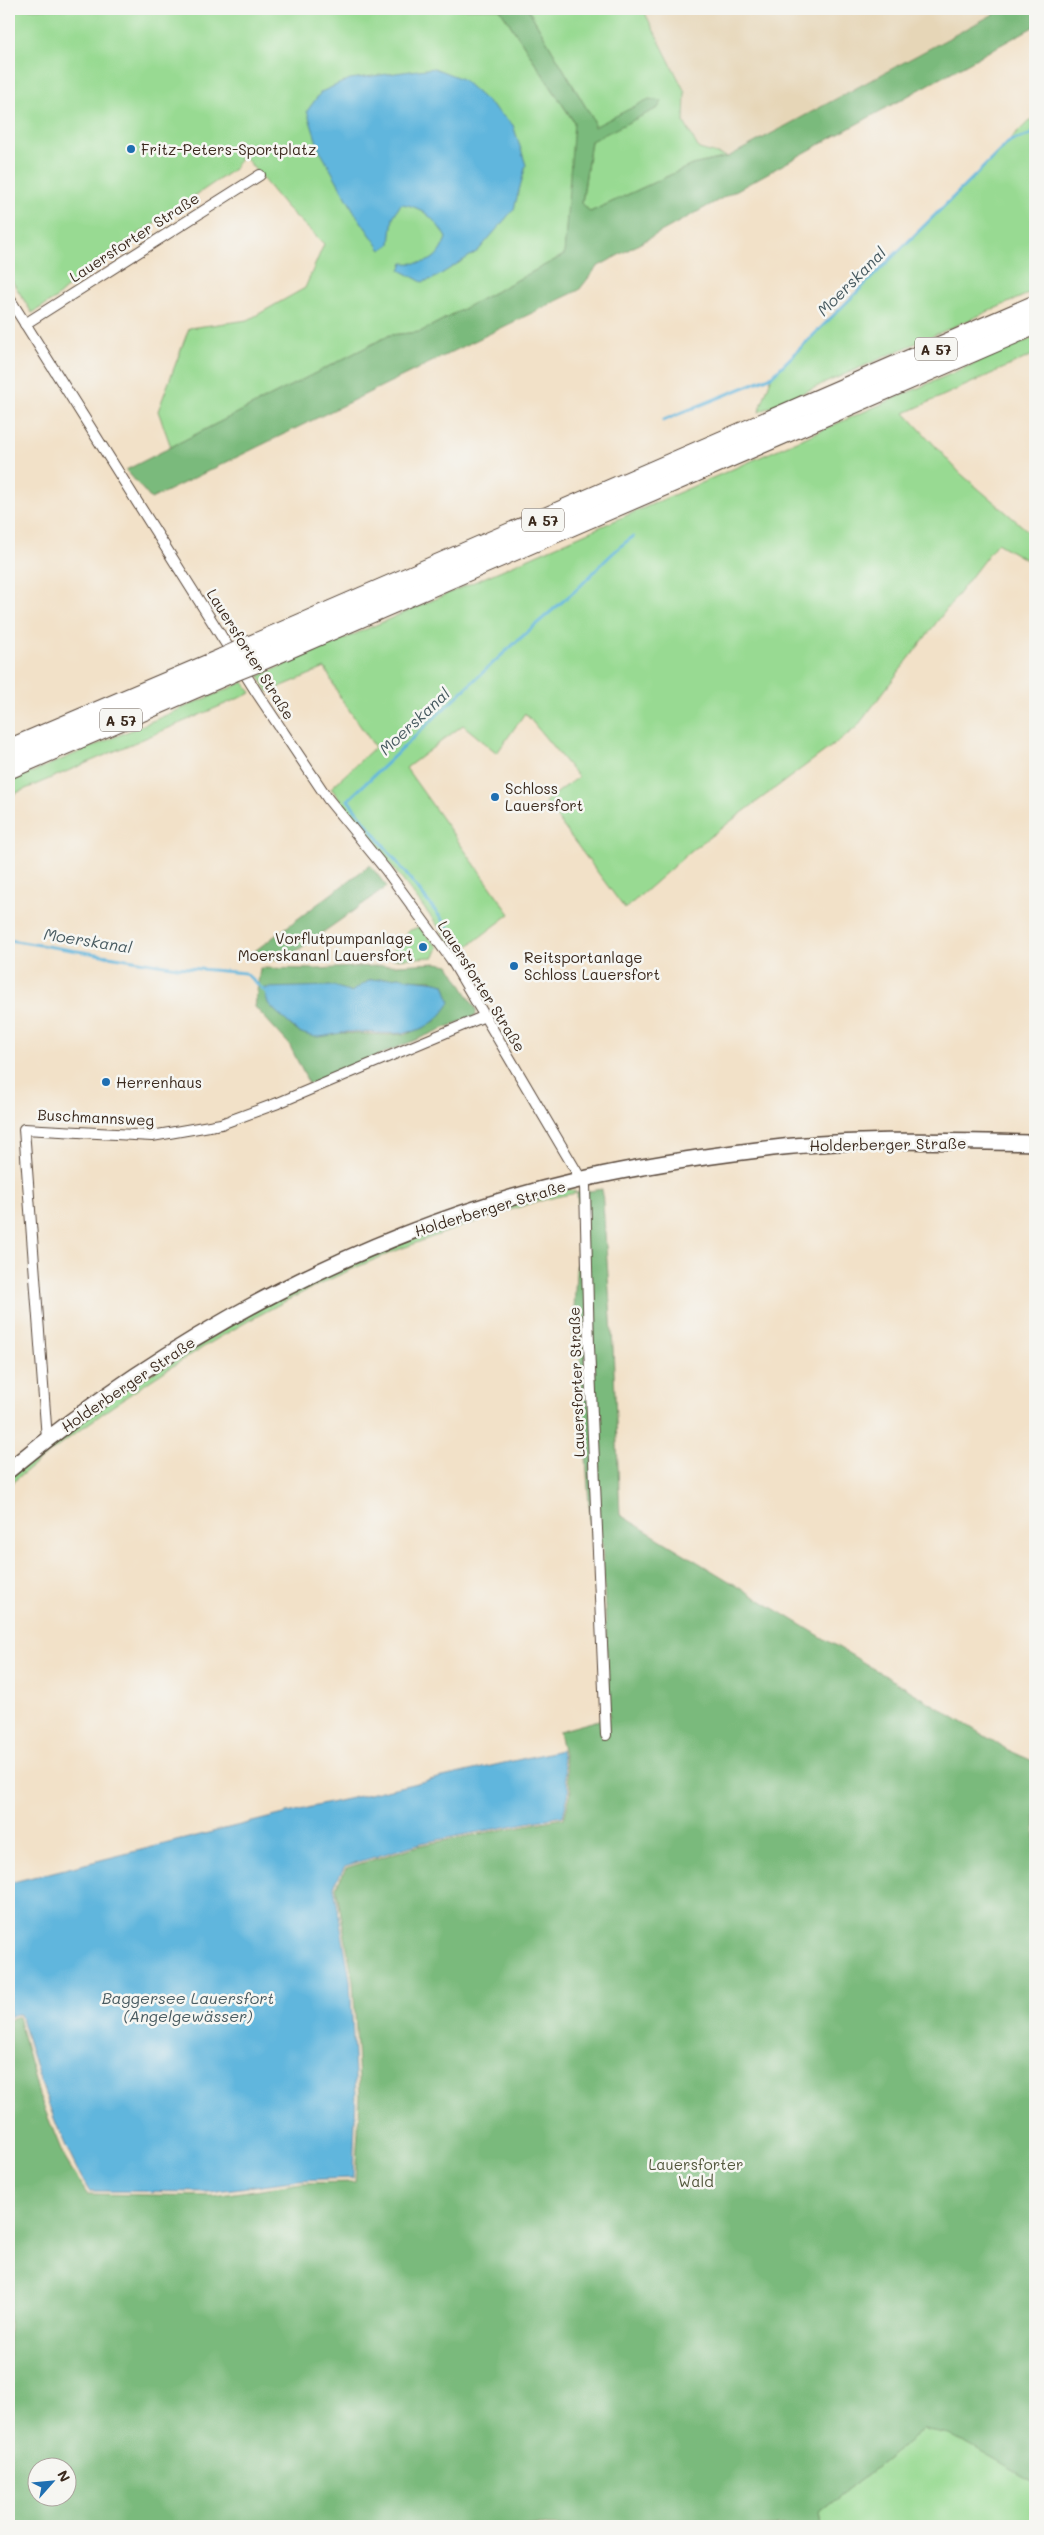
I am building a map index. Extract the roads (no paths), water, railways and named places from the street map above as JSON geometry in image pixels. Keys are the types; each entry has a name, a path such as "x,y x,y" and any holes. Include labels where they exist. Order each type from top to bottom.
{"highway":[{"name":"A 57","path":"254,654 1035,305"},
{"name":"A 57","path":"9,749 228,665 1035,325"},
{"name":"A 57","path":"9,768 228,665"}],"main road":[{"name":"Holderberger Straße","path":"9,1470 92,1405 195,1338 292,1284 417,1230 499,1202 581,1179 760,1150 913,1141 1035,1144"}],"street":[{"name":"Lauersforter Straße","path":"25,324 260,175"},
{"name":"Lauersforter Straße","path":"9,298 257,693 328,799 386,870 451,959 585,1186 589,1346 606,1735"},
{"name":"Buschmannsweg","path":"47,1439 24,1128 152,1136 222,1124 278,1103 485,1016"}],"water":[{"path":"434,68 462,79 513,125 526,165 514,209 478,251 433,279 422,282 400,270 403,263 425,262 435,257 446,238 442,231 422,211 409,205 401,204 393,217 390,244 381,250 355,213 319,149 307,111 321,92 350,79"},
{"path":"399,977 444,984 450,1002 440,1016 429,1025 417,1030 404,1033 347,1032 317,1037 299,1032 270,1005 265,994 265,988 334,986 351,992 370,980"},
{"name":"Baggersee Lauersfort (Angelgewässer)","path":"561,1750 569,1792 563,1816 421,1843 345,1866 334,1886 350,1980 356,2094 353,2178 299,2180 211,2192 89,2191 57,2127 20,2014 9,2017 9,1883 312,1807"}],"waterway":[{"name":"Moerskanal","path":"664,420 772,376 1010,141 1030,135 1035,130"},
{"name":"Moerskanal","path":"462,945 348,800 488,667 575,591 617,549 633,537"},
{"name":"Moerskanal","path":"9,940 177,967 245,973 268,994"}],"place":[{"name":"Fritz-Peters-Sportplatz","path":"131,149"},
{"name":"Schloss Lauersfort","path":"495,797"},
{"name":"Vorflutpumpanlage Moerskananl Lauersfort","path":"423,947"},
{"name":"Reitsportanlage Schloss Lauersfort","path":"514,966"},
{"name":"Herrenhaus","path":"106,1082"}],"park label":[{"name":"Lauersforter Wald","path":"696,2172"}]}
